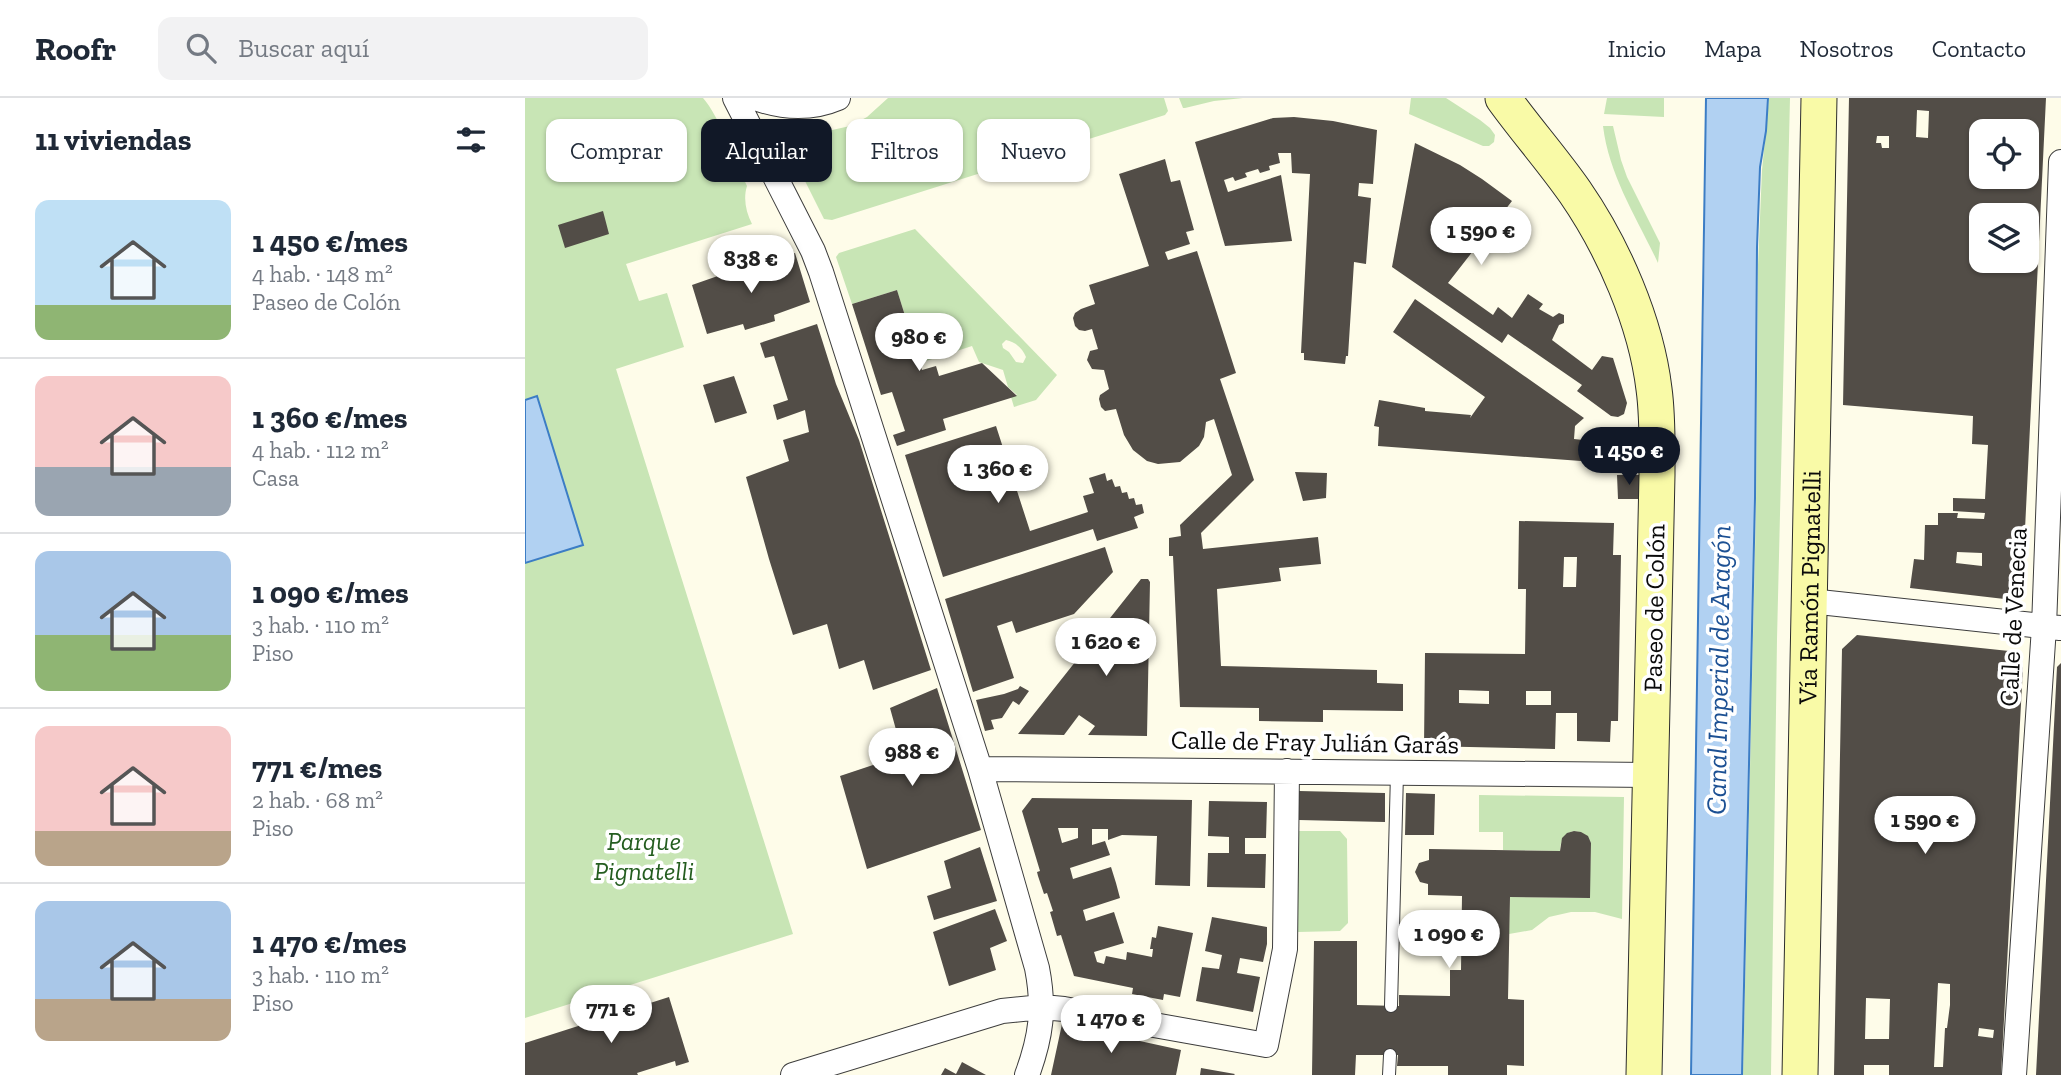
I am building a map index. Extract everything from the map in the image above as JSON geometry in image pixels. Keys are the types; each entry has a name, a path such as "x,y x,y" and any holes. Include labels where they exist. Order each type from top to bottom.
{"main road":[{"name":"Paseo de Colón","path":"1503,98 1547,152 1591,217 1619,273 1640,324 1654,389 1657,426 1644,1075"},
{"name":"Vía Ramón Pignatelli","path":"1800,1075 1819,98"}],"street":[{"path":"735,98 813,251 821,272 980,769 1037,968 1042,1007 1040,1031 1027,1075"},
{"path":"755,98 798,107 838,98"},
{"name":"Calle de Venecia","path":"2014,1075 2053,628 2061,162"},
{"path":"1810,601 2053,628"},
{"name":"Calle de Fray Julián Garás","path":"980,769 1650,775"},
{"path":"793,1075 1002,1011 1042,1007 1266,1045 1285,949 1287,771"}],"lane":[{"path":"1391,1006 1397,773"},
{"path":"1389,1075 1390,1055"}],"green space":[{"name":"Parque Pignatelli","path":"525,98 703,98 717,119 701,119 701,182 745,182 746,205 752,224 626,264 639,301 667,293 684,347 616,369 793,934 525,1018"},
{"path":"888,98 1164,98 1168,111 1165,115 1090,139 1090,119 977,119 977,174 963,179 963,119 863,119"},
{"path":"1179,98 1243,98 1183,108"},
{"path":"1411,98 1446,98 1490,128 1495,135 1494,142 1483,146 1409,114"},
{"path":"1607,98 1664,98 1664,117 1604,114"},
{"path":"1769,98 1790,98 1777,639 1771,1075 1743,1075 1756,506 1758,265 1762,170"},
{"path":"1603,126 1613,126 1627,177 1660,243 1658,263 1611,162"},
{"path":"846,127 846,182 953,182 832,220 824,219 806,182 832,182 832,130"},
{"path":"915,229 1057,375 1036,400 1014,407 1011,397 1017,395 1008,387 1003,370 979,362 972,346 920,363 897,290 852,304 836,257 839,253","holes":["1006,340 1023,351 1026,357 1023,363 1016,362 1003,348 1002,344"]},
{"path":"1479,795 1624,797 1622,919 1595,912 1571,912 1549,917 1532,930 1509,934 1510,897 1589,898 1591,843 1577,831 1563,838 1560,851 1503,850 1503,832 1479,832"},
{"path":"1298,831 1340,831 1347,839 1348,923 1340,931 1298,932"}],"water":[{"name":"Canal Imperial de Aragón","path":"1706,98 1768,98 1760,167 1757,247 1755,498 1742,1075 1691,1075"},
{"path":"537,396 583,545 525,563 525,400"}],"building":[{"path":"1849,98 2046,98 2039,242 2039,203 1969,203 1969,273 2037,273 2022,591 2013,600 1910,588 1914,559 1924,560 1925,525 1938,525 1938,513 1958,513 1957,518 1984,519 1985,513 1953,511 1953,498 1985,499 1988,445 1972,444 1973,416 1843,405","holes":["1917,110 1929,111 1928,138 1916,137","1877,136 1889,136 1889,148 1882,148 1881,143 1876,143","1957,552 1982,553 1982,566 1956,563"]},
{"path":"1294,117 1377,130 1373,184 1359,183 1358,196 1371,198 1366,264 1354,262 1348,356 1345,364 1304,360 1304,353 1301,353 1310,174 1292,173 1291,153 1278,153 1280,163 1269,166 1270,170 1260,173 1258,169 1245,173 1247,177 1235,181 1233,177 1224,180 1228,192 1281,175 1292,241 1225,246 1195,142 1273,118"},
{"path":"1415,143 1460,165 1512,201 1448,283 1493,315 1498,307 1512,318 1528,294 1543,304 1539,309 1553,317 1559,313 1564,315 1564,323 1559,325 1552,340 1592,370 1602,356 1613,358 1627,403 1624,414 1611,416 1577,391 1582,385 1508,334 1502,343 1392,267"},
{"path":"1165,159 1171,182 1180,180 1194,230 1186,232 1190,244 1165,252 1168,260 1197,251 1236,373 1220,379 1254,480 1201,533 1203,549 1318,537 1321,564 1279,568 1281,581 1217,589 1221,666 1377,670 1377,683 1403,684 1403,711 1323,710 1323,722 1259,721 1259,708 1180,707 1173,556 1169,556 1169,538 1181,536 1180,525 1232,475 1214,419 1206,422 1204,437 1199,446 1180,462 1158,464 1147,461 1133,450 1124,435 1116,409 1105,411 1101,407 1100,395 1109,389 1104,370 1092,369 1087,360 1090,351 1098,349 1092,329 1079,330 1073,318 1081,309 1095,304 1089,285 1149,266 1119,174"},
{"path":"603,211 609,234 565,248 558,225"},
{"path":"795,253 810,302 774,315 775,321 745,330 743,324 707,334 692,285 758,262 759,265"},
{"path":"897,290 922,370 936,366 939,376 982,363 1017,396 943,419 946,430 897,446 893,435 905,431 892,392 881,395 852,304"},
{"path":"1415,299 1584,418 1575,426 1574,439 1583,440 1581,461 1378,446 1379,427 1374,426 1379,400 1425,408 1425,411 1471,415 1470,418 1485,397 1393,332"},
{"path":"817,324 836,384 859,440 931,670 873,690 864,660 839,669 827,624 793,635 746,477 789,461 783,440 809,432 805,410 777,420 773,405 788,400 774,356 765,358 760,343"},
{"path":"734,376 747,413 715,423 703,385"},
{"path":"996,426 1030,531 1088,512 1083,496 1094,493 1089,478 1105,473 1107,481 1112,479 1115,487 1120,486 1122,493 1127,492 1129,499 1134,498 1136,505 1142,504 1144,513 1134,517 1138,528 1097,541 1093,529 943,577 905,455"},
{"path":"1295,472 1327,473 1326,498 1303,501"},
{"path":"1617,475 1640,475 1640,499 1618,499"},
{"path":"1519,521 1614,523 1613,555 1621,555 1618,721 1611,721 1610,742 1577,741 1577,713 1556,713 1555,749 1424,746 1425,653 1525,654 1526,589 1518,589","holes":["1564,557 1577,557 1576,587 1563,587","1459,690 1489,691 1489,704 1459,703","1526,691 1551,691 1551,705 1526,705"]},
{"path":"1105,547 1113,572 1074,614 1016,633 1012,621 997,626 1014,678 973,692 945,599"},
{"path":"1141,579 1148,579 1150,582 1147,736 1088,735 1095,726 1079,715 1064,735 1018,734"},
{"path":"1857,635 2009,651 2023,667 2001,1075 1889,1075 1889,1065 1864,1065 1864,1075 1834,1075 1842,649","holes":["1938,983 1950,984 1943,1067 1934,1067","1866,998 1890,999 1889,1039 1865,1039","1979,1028 1994,1030 1993,1038 1978,1036"]},
{"path":"2061,663 2061,1075 2036,1075 2057,667"},
{"path":"1020,686 1029,691 1019,705 1013,701 1002,718 991,720 994,729 985,731 976,700 1004,694"},
{"path":"937,688 981,830 867,869 840,776 903,755 890,708"},
{"path":"1299,791 1385,793 1385,822 1299,820"},
{"path":"1406,793 1435,794 1434,835 1405,835"},
{"path":"1032,798 1192,800 1190,886 1155,885 1157,836 1122,835 1108,840 1108,829 1092,829 1092,845 1105,841 1110,855 1070,868 1073,879 1111,867 1116,883 1120,898 1083,910 1086,921 1114,912 1124,943 1094,952 1097,962 1104,964 1106,956 1126,960 1127,952 1152,957 1152,937 1156,938 1158,926 1193,933 1180,997 1164,994 1163,1000 1132,994 1133,988 1074,976 1061,935 1057,936 1047,893 1044,894 1038,876 1037,872 1040,871 1022,811","holes":["1058,828 1078,828 1078,838 1062,843"]},
{"path":"1209,801 1267,802 1266,838 1245,838 1245,854 1266,854 1265,888 1207,887 1208,853 1229,853 1229,837 1208,836"},
{"path":"1574,831 1588,836 1591,843 1590,898 1510,897 1508,999 1524,1000 1524,1066 1507,1065 1507,1075 1448,1075 1448,1066 1397,1066 1398,1055 1356,1055 1355,1075 1312,1075 1314,941 1357,941 1357,1005 1399,1006 1399,995 1450,996 1450,970 1461,970 1462,896 1428,895 1428,884 1420,882 1415,872 1419,863 1429,860 1429,849 1560,851 1562,838"},
{"path":"980,847 997,901 934,920 927,896 951,888 944,861"},
{"path":"995,909 1007,941 990,948 996,970 949,986 933,932"},
{"path":"1212,917 1267,927 1263,962 1240,958 1237,973 1260,977 1253,1012 1196,1001 1202,967 1219,969 1222,955 1205,951"},
{"path":"669,997 689,1062 676,1066 675,1061 637,1073 638,1075 525,1075 525,1043"},
{"path":"1062,1024 1181,1050 1176,1075 1051,1075"},
{"path":"962,1062 986,1075 941,1075 945,1068 956,1074"},
{"path":"1201,1068 1235,1074 1200,1075"}]}
